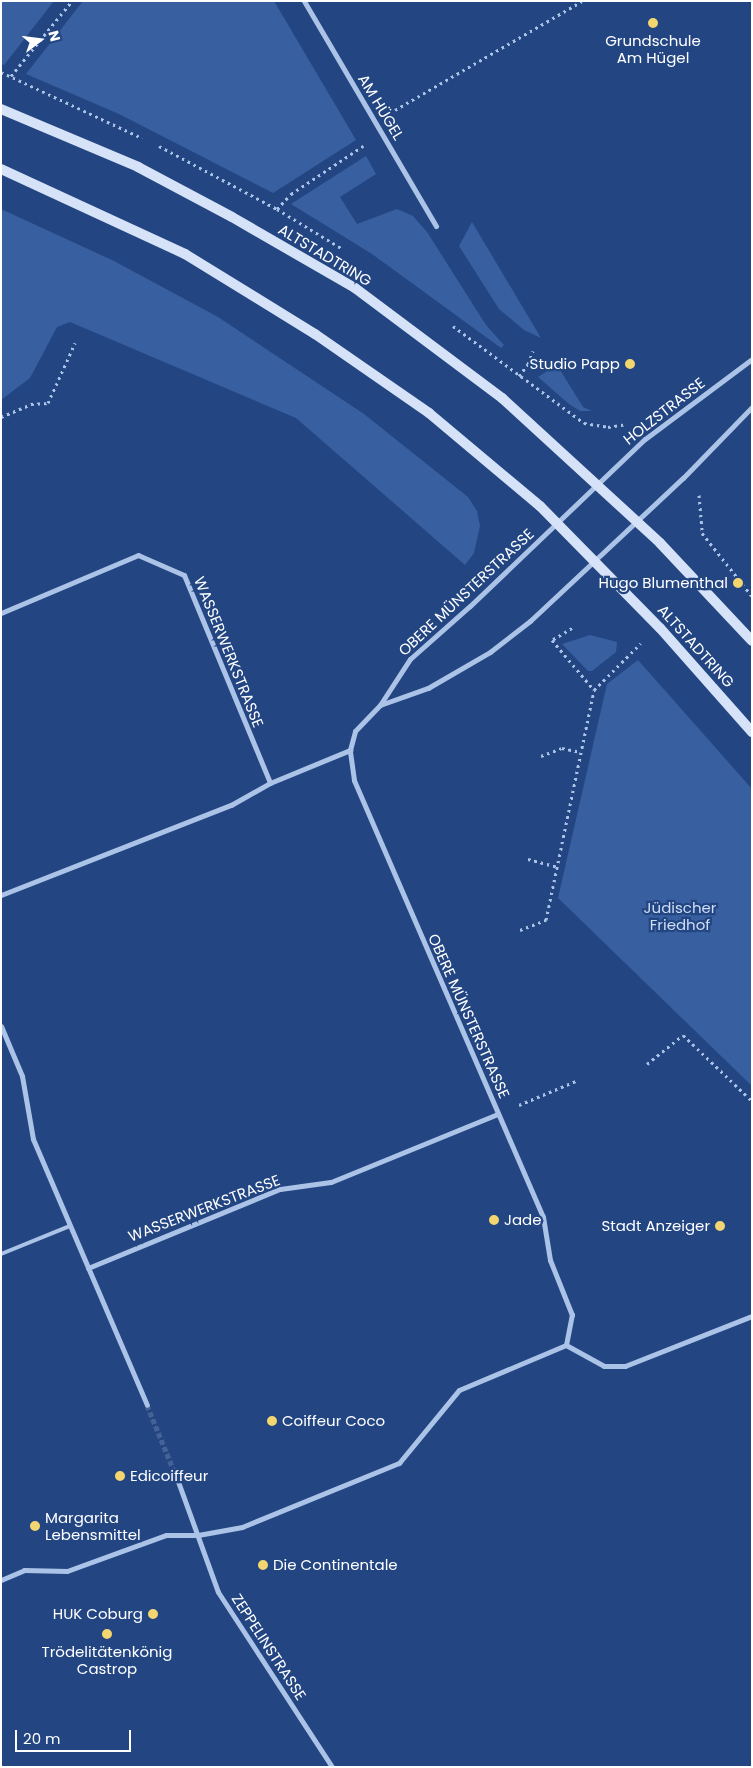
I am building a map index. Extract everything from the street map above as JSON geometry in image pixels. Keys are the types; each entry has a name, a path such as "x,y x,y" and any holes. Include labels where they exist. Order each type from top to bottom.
{"main road":[{"name":"ALTSTADTRING","path":"1,109 138,167 232,216 355,288 502,398 596,486 637,521 752,641"},
{"name":"ALTSTADTRING","path":"1,169 184,254 315,334 429,413 556,524 594,561 660,628 752,732"}],"street":[{"name":"AM HÜGEL","path":"304,1 436,226"},
{"name":"HOLZSTRASSE","path":"596,486 645,439 752,359"},
{"path":"594,561 752,407"},
{"path":"556,524 596,486"},
{"name":"OBERE MÜNSTERSTRASSE","path":"556,524 410,658 380,705 355,731 350,750 354,780 543,1217 550,1260 572,1315 566,1345"},
{"name":"WASSERWERKSTRASSE","path":"1,613 138,555 184,574 270,783"},
{"name":"OBERE MÜNSTERSTRASSE","path":"380,705 428,688 490,652 530,621 594,561"},
{"path":"1,895 231,805 270,783 350,750"},
{"path":"1,1026 22,1076 33,1139 147,1405"},
{"name":"WASSERWERKSTRASSE","path":"88,1268 280,1189 331,1182 498,1114"},
{"path":"1,1580 24,1570 67,1571 166,1535 198,1535 242,1527 398,1463 459,1390 566,1345 604,1366 625,1366 752,1316"},
{"path":"176,1476 198,1535"},
{"name":"ZEPPELINSTRASSE","path":"198,1535 218,1592 332,1767"}],"lane":[{"path":"1,1254 70,1226"}],"path":[{"path":"1,72 11,76 72,1"},
{"path":"375,121 582,1"},
{"path":"277,208 291,194 383,135"},
{"path":"1,417 31,404 48,403 75,343"},
{"path":"519,375 528,364 533,351"},
{"path":"725,566 752,596"},
{"path":"572,628 552,640 594,690"},
{"path":"520,930 546,920 594,690 634,648 660,628"},
{"path":"541,756 562,748 581,752"},
{"path":"528,859 558,867"},
{"path":"646,1064 683,1036 752,1101"},
{"path":"498,1114 576,1081"}],"green space":[{"path":"1,1 54,1 4,65 1,64"},
{"path":"83,1 274,1 356,140 273,193 119,114 26,74"},
{"path":"366,156 376,174 340,197 357,224 397,209 413,216 427,232 486,325 504,345 501,348 372,254 291,204"},
{"path":"1,209 114,261 218,317 364,414 468,497 477,511 480,526 474,553 465,565 296,418 70,322 57,327 30,378 1,400"},
{"path":"472,222 541,338 524,330 499,309 459,246"},
{"path":"557,365 583,407 592,411 580,411 538,377"},
{"path":"590,635 617,642 616,652 592,671 588,671 562,644"},
{"name":"Jüdischer Friedhof","path":"638,660 752,789 752,1086 558,898 607,684"}],"tunnel":[{"path":"147,1405 176,1476"}],"place":[{"name":"Grundschule Am Hügel","path":"653,23"},
{"name":"Studio Papp","path":"630,364"},
{"name":"Hugo Blumenthal","path":"738,583"},
{"name":"Jade","path":"494,1220"},
{"name":"Stadt Anzeiger","path":"720,1226"},
{"name":"Coiffeur Coco","path":"272,1421"},
{"name":"Edicoiffeur","path":"120,1476"},
{"name":"Margarita Lebensmittel","path":"35,1526"},
{"name":"Die Continentale","path":"263,1565"},
{"name":"HUK Coburg","path":"153,1614"},
{"name":"Trödelitätenkönig Castrop","path":"107,1634"}]}
